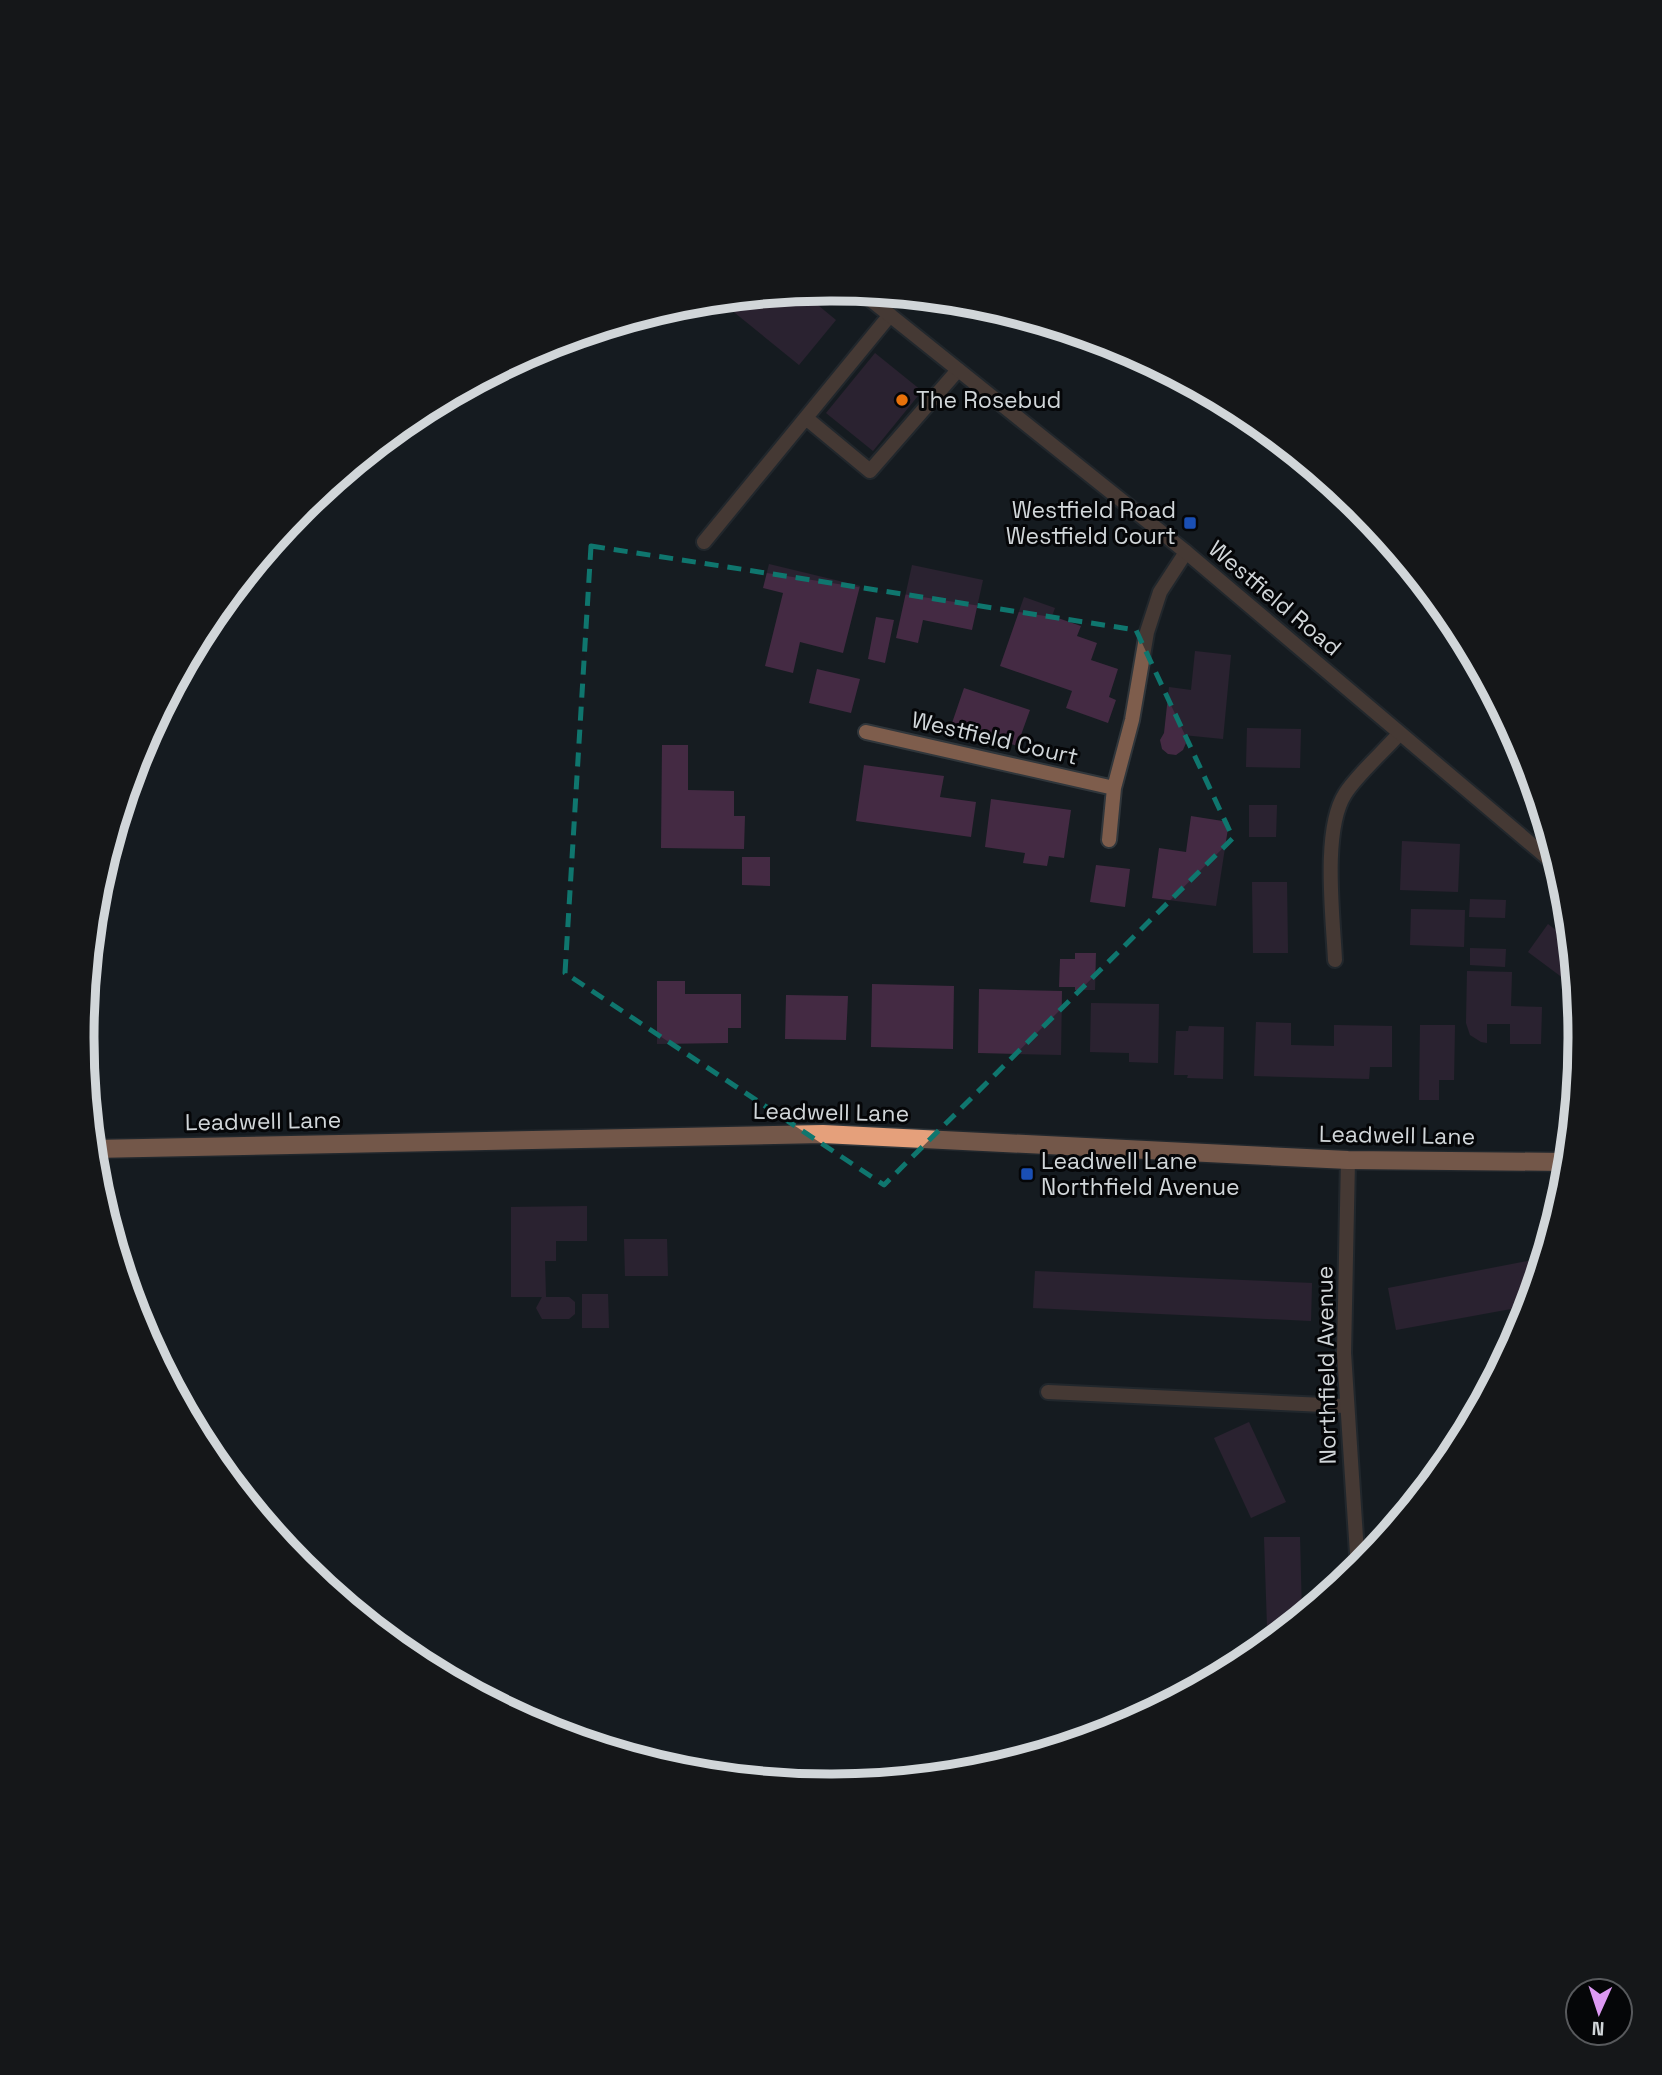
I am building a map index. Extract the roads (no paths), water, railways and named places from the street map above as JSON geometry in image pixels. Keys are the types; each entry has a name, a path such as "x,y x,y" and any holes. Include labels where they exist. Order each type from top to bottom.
{"main road":[{"name":"Leadwell Lane","path":"104,1149 823,1134 1348,1160 1556,1162"}],"street":[{"name":"Westfield Road","path":"875,303 1186,552 1544,854"},
{"path":"704,542 890,315"},
{"path":"806,418 870,471 958,370"},
{"path":"1109,840 1114,788 1132,720 1150,622 1160,592 1186,552"},
{"name":"Westfield Court","path":"866,733 1114,788"},
{"path":"1335,960 1331,862 1333,828 1344,795 1399,734"},
{"name":"Northfield Avenue","path":"1348,1160 1344,1353 1357,1553"},
{"path":"1048,1392 1346,1406"}],"place":[{"name":"The Rosebud","path":"902,400"},
{"name":"Westfield Road Westfield Court","path":"1190,523"},
{"name":"Leadwell Lane Northfield Avenue","path":"1027,1174"}]}
